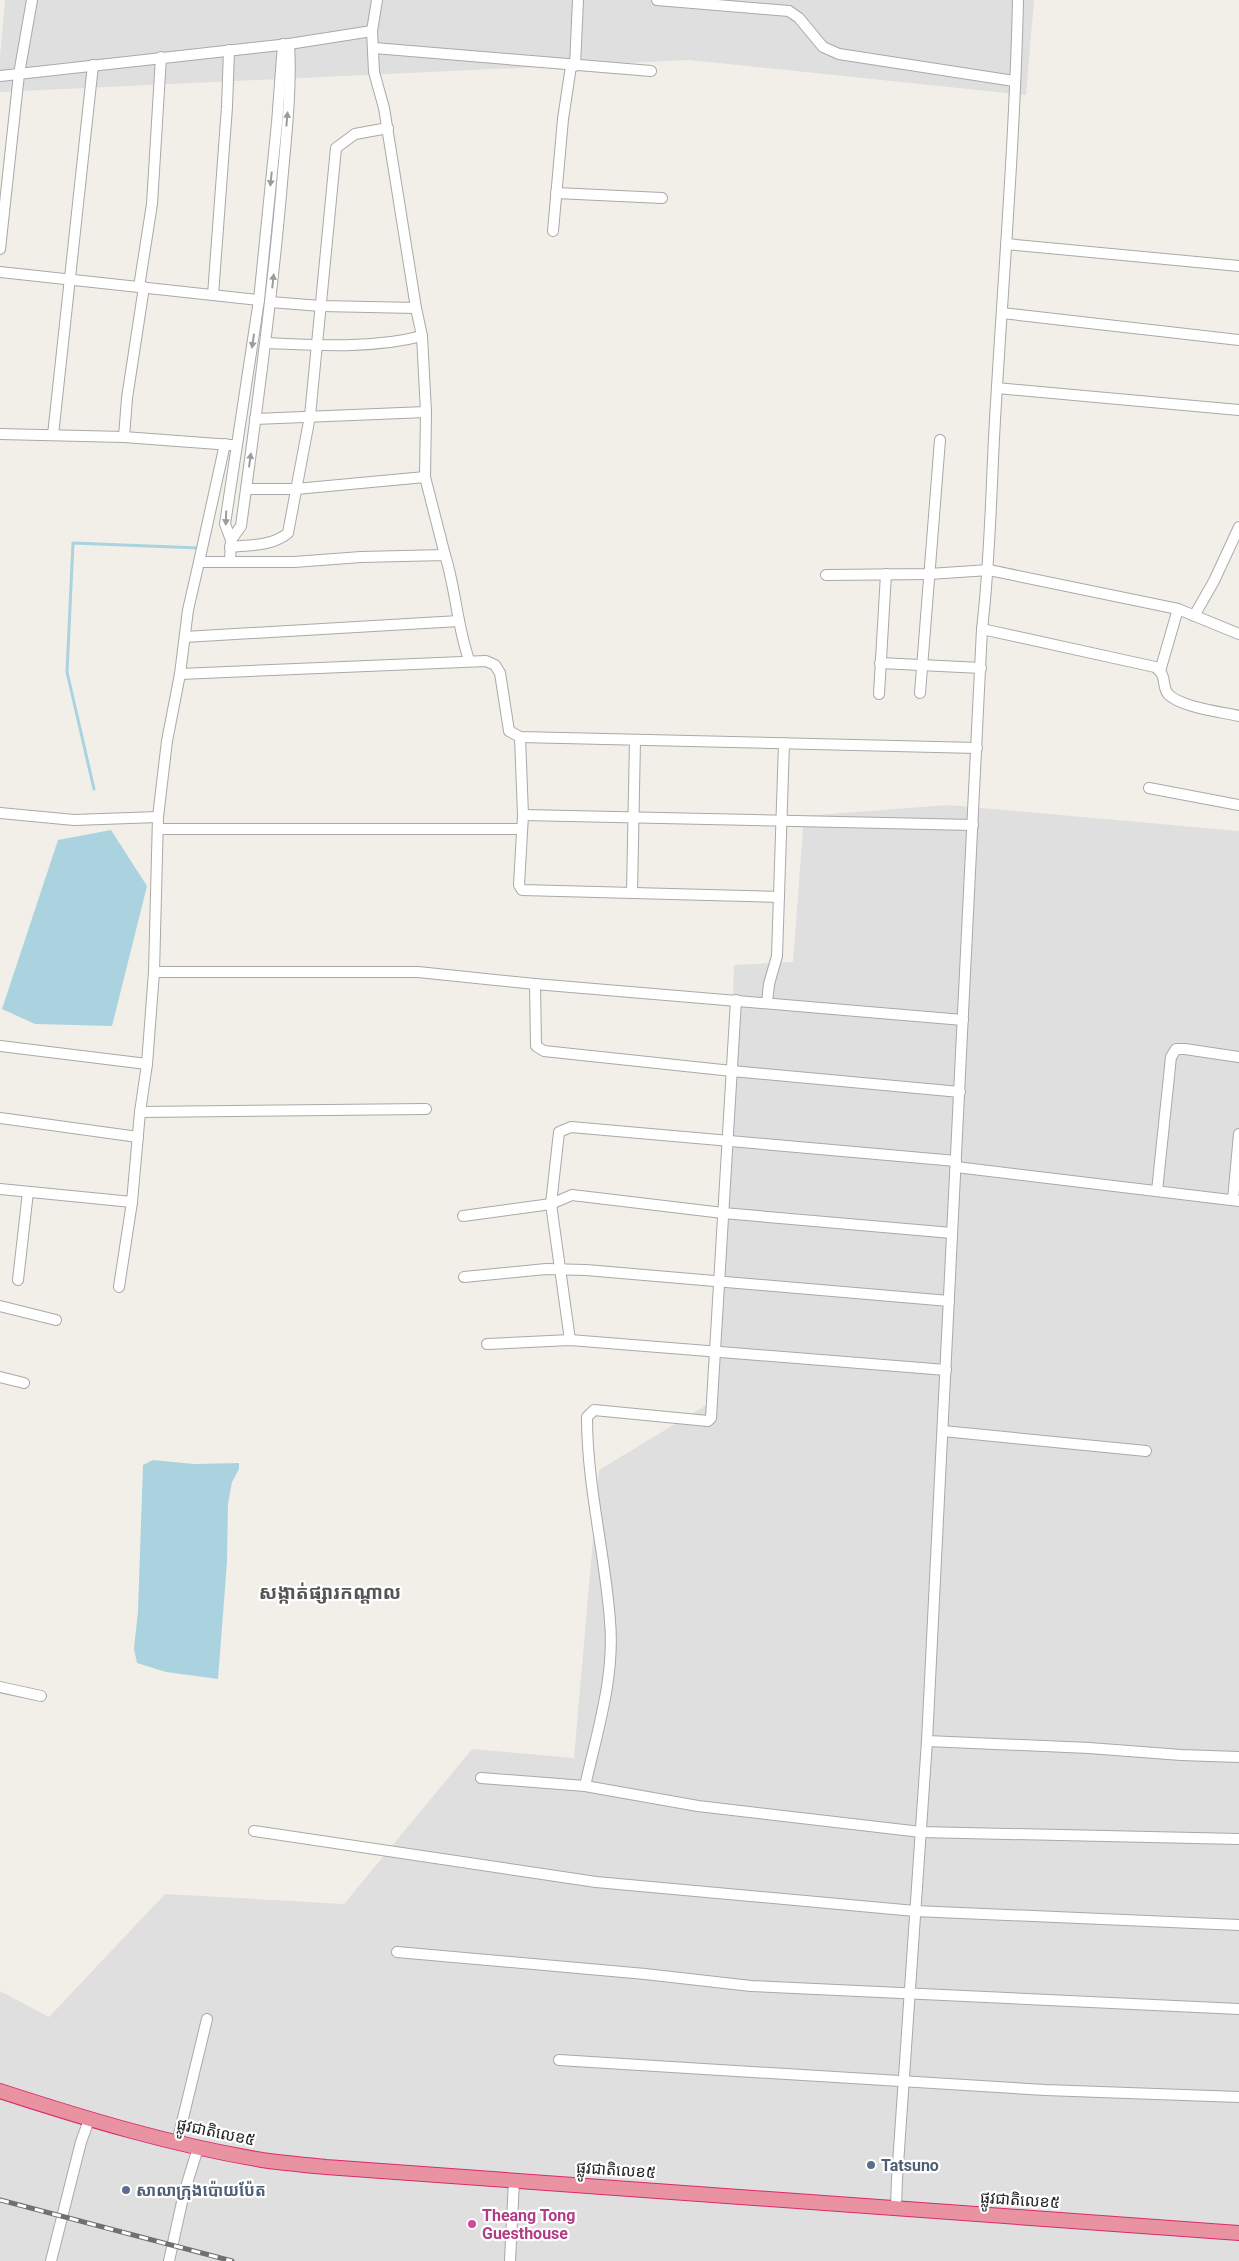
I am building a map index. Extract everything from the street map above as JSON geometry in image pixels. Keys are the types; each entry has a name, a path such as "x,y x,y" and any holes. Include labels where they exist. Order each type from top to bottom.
{"highway":[{"name":"ផ្លូវជាតិលេខ៥","path":"0,2091 89,2120 198,2148 263,2160 317,2166 1239,2233"}],"street":[{"path":"0,249 19,74 32,0"},
{"path":"377,0 372,31 374,72 388,128 422,336 426,412 425,477 452,577 462,641 469,660"},
{"path":"552,231 563,119 573,66 578,0"},
{"path":"657,0 789,11 799,18 823,47 839,54 1014,81"},
{"path":"896,2208 927,1742 982,629 989,570 1018,0"},
{"path":"0,76 286,44 372,31"},
{"path":"230,561 230,543 225,524 259,300 286,44"},
{"path":"230,543 241,526 266,343 291,71 286,44"},
{"path":"374,48 573,66 652,71"},
{"path":"213,295 228,107 229,50"},
{"path":"124,437 127,398 152,204 160,57"},
{"path":"53,435 93,65"},
{"path":"230,543 270,542 281,539 288,533 310,416 336,148 355,134 388,128"},
{"path":"0,144 12,143"},
{"path":"556,193 662,198"},
{"path":"1006,244 1239,266"},
{"path":"0,272 259,300"},
{"path":"270,302 321,306 416,308"},
{"path":"1002,313 1239,340"},
{"path":"266,343 317,345 402,341 422,336"},
{"path":"997,388 1239,410"},
{"path":"255,419 426,412"},
{"path":"0,434 124,437 238,445"},
{"path":"920,693 940,440"},
{"path":"119,1288 132,1202 140,1112 147,1064 154,972 158,817 166,741 180,674 188,610 225,444"},
{"path":"246,489 296,489 425,477"},
{"path":"1194,616 1214,581 1239,527"},
{"path":"199,562 294,562 361,557 445,555"},
{"path":"826,575 929,574 989,570 1178,609 1239,634"},
{"path":"879,694 886,574"},
{"path":"1160,671 1178,609"},
{"path":"185,637 459,621"},
{"path":"982,629 1155,667 1164,678 1166,692 1172,698 1194,706 1239,716"},
{"path":"180,674 438,664 469,660 486,661 496,665 500,673 509,731 520,737 976,748"},
{"path":"880,663 981,668"},
{"path":"520,737 523,815 519,884 522,890 779,897"},
{"path":"632,893 634,740"},
{"path":"766,1003 777,956 784,743"},
{"path":"1149,788 1239,805"},
{"path":"0,813 74,820 158,817"},
{"path":"523,815 973,825"},
{"path":"158,829 522,829"},
{"path":"154,972 418,972 535,984 963,1020"},
{"path":"535,984 536,1046 544,1051 960,1092"},
{"path":"585,1786 605,1698 610,1631 592,1485 586,1417 594,1410 708,1421 711,1418 736,1000"},
{"path":"0,1046 147,1064"},
{"path":"1157,1191 1171,1056 1176,1049 1185,1049 1239,1057"},
{"path":"140,1112 426,1109"},
{"path":"0,1118 138,1136"},
{"path":"570,1340 551,1204 559,1132 562,1129 571,1128 728,1141 956,1164 1236,1201 1239,1134"},
{"path":"0,1189 132,1202"},
{"path":"18,1280 28,1192"},
{"path":"463,1216 551,1204 572,1195 723,1213 952,1233"},
{"path":"464,1277 560,1269 949,1301"},
{"path":"0,1306 56,1320"},
{"path":"487,1344 570,1340 946,1370"},
{"path":"0,1377 24,1383"},
{"path":"943,1431 1146,1451"},
{"path":"0,1687 41,1696"},
{"path":"927,1742 1089,1748 1181,1756 1239,1757"},
{"path":"481,1778 585,1786 698,1806 921,1832 1239,1838"},
{"path":"254,1831 596,1882 915,1911 1239,1925"},
{"path":"397,1952 635,1973 752,1986 1239,2009"},
{"path":"177,2142 207,2019"},
{"path":"559,2060 1045,2090 1239,2097"},
{"path":"51,2261 81,2142 89,2120"},
{"path":"169,2261 184,2193 198,2148"},
{"path":"510,2261 514,2180"}],"shaded area":[{"path":"5,0 1034,0 1026,95 689,60 0,92 0,57"},
{"path":"948,805 1239,831 1239,2261 0,2261 0,1991 49,2017 165,1894 344,1904 472,1749 574,1758 599,1470 718,1398 734,965 793,962 804,816"}],"water":[{"path":"111,830 147,886 112,1026 35,1024 2,1009 58,840"},
{"path":"153,1460 194,1464 239,1463 239,1469 232,1482 228,1504 227,1562 218,1679 166,1672 137,1663 134,1649 138,1611 143,1465"}],"waterway":[{"path":"94,789 67,672 73,543 199,548"}],"railway":[{"path":"0,2200 232,2261"}],"place":[{"name":"Tatsuno","path":"871,2165"},
{"name":"សាលាក្រុងប៉ោយប៉ែត","path":"126,2190"},
{"name":"Theang Tong Guesthouse","path":"472,2224"}],"district":[{"name":"សង្កាត់ផ្សារកណ្ដាល","path":"330,1592"}]}
